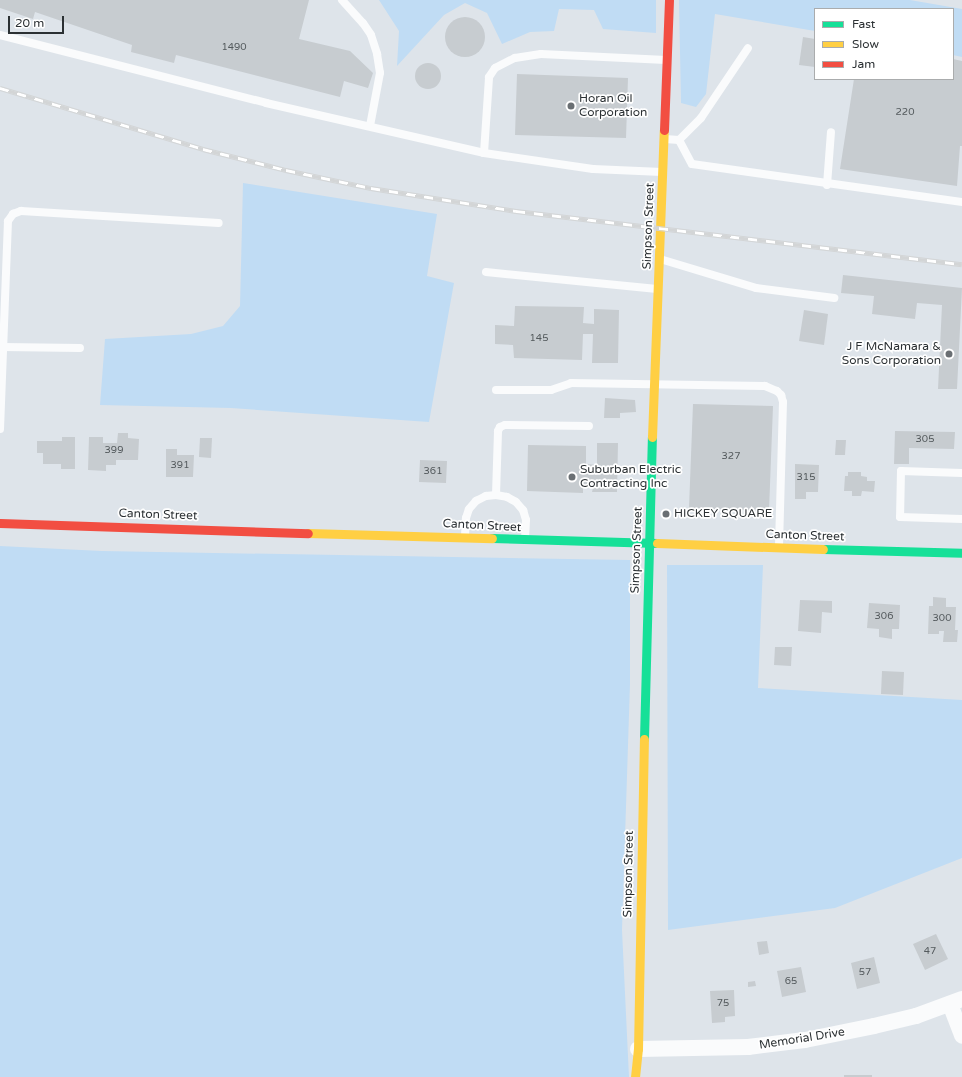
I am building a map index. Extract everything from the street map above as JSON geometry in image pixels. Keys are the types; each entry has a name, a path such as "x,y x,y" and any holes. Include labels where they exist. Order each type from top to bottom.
{"street":[{"name":"Simpson Street","path":"636,1077 638,1049 648,544 670,0"},
{"name":"Canton Street","path":"0,522 962,553"},
{"name":"Memorial Drive","path":"638,1049 748,1048 805,1040 916,1016 956,1001"},
{"path":"956,1001 962,1036"}],"lane":[{"path":"342,0 363,23 371,35 377,54 380,73 370,126"},
{"path":"0,35 266,103 484,153 593,169 663,172"},
{"path":"664,139 679,140 701,118 748,48"},
{"path":"484,153 489,77 495,68 515,58 541,54 667,60"},
{"path":"827,184 831,132"},
{"path":"679,140 692,164 962,202"},
{"path":"0,429 8,221 13,214 20,211 219,223"},
{"path":"660,259 756,288 834,298"},
{"path":"486,272 659,289"},
{"path":"3,347 80,348"},
{"path":"496,390 551,390 571,383 655,383 765,386 781,395 783,402 779,547"},
{"path":"496,495 498,431 500,427 505,425 589,426"},
{"path":"962,473 901,471 900,517 962,519"},
{"path":"465,537 466,518 469,509 476,501 486,496 496,495 511,500 522,510 526,520 525,540"}],"shaded area":[{"path":"379,0 656,0 656,33 603,29 594,10 559,9 554,31 530,32 502,44 487,13 465,3 444,15 397,66 399,31"},
{"path":"679,0 910,0 962,9 962,57 954,55 954,8 814,8 814,31 715,14 706,94 696,107 681,103"},
{"path":"243,183 437,214 427,276 454,283 429,422 231,408 100,405 105,339 191,334 223,326 240,306"},
{"path":"0,546 102,551 630,560 630,684 622,930 629,1077 0,1077"},
{"path":"667,565 763,565 758,688 962,700 962,858 835,908 668,930"}],"building":[{"path":"0,0 309,0 299,39 350,51 373,73 368,88 344,81 340,97 176,55 174,63 131,52 132,45 35,12 33,19 0,8"},
{"path":"461,17 469,17 476,20 482,26 485,37 482,48 476,54 469,57 461,57 454,54 448,48 445,41 445,33 448,26 454,20"},
{"path":"803,37 814,39 814,67 799,65"},
{"path":"954,59 962,61 962,146 960,146 957,186 840,169 854,80 954,80"},
{"path":"428,63 437,67 441,76 437,85 428,89 419,85 415,76 419,67"},
{"name":"Horan Oil Corporation","path":"517,74 628,78 626,138 515,135"},
{"name":"J F McNamara & Sons Corporation","path":"843,275 962,288 957,389 938,389 942,305 917,303 915,319 872,314 874,296 841,293"},
{"path":"515,306 584,307 583,323 594,324 594,309 619,310 618,363 592,363 593,334 583,334 582,360 514,358 513,345 495,344 495,325 514,326"},
{"name":"J F McNamara & Sons Corporation","path":"804,310 828,314 824,345 799,341"},
{"path":"605,398 635,400 636,412 620,413 620,418 604,418"},
{"path":"693,404 773,406 769,511 689,508"},
{"path":"895,431 955,432 954,449 909,448 909,464 894,464"},
{"path":"118,433 128,433 128,438 139,439 138,460 116,460 116,465 106,465 106,471 88,470 89,437 103,437 103,443 117,443"},
{"path":"62,437 75,437 75,469 61,469 61,464 43,464 43,453 37,453 37,441 62,441"},
{"path":"200,438 212,438 211,458 199,457"},
{"path":"836,440 846,440 845,455 835,455"},
{"name":"Suburban Electric Contracting Inc","path":"597,443 618,443 617,492 592,492 593,488 583,488 583,493 527,491 528,445 586,446 586,464 597,465"},
{"path":"166,449 177,449 177,455 194,455 193,477 166,477"},
{"path":"420,460 447,461 446,483 419,482"},
{"path":"795,464 819,465 818,492 806,492 806,499 795,499"},
{"path":"848,472 861,472 861,476 867,477 867,481 875,481 874,492 862,491 861,496 852,496 852,491 844,491 845,476 848,476"},
{"path":"933,597 946,598 946,607 956,607 955,630 958,630 957,642 943,642 944,631 939,631 939,634 928,634 929,606 933,606"},
{"path":"800,600 832,601 832,613 822,612 821,633 798,631"},
{"path":"869,603 900,605 899,629 892,629 892,639 879,637 879,629 867,628"},
{"path":"775,647 792,647 791,666 774,665"},
{"path":"882,671 904,672 903,695 881,694"},
{"path":"936,934 948,959 925,970 913,944"},
{"path":"767,941 769,953 759,955 757,942"},
{"path":"874,957 880,983 857,989 851,963"},
{"path":"801,967 806,992 782,997 777,971"},
{"path":"755,981 756,986 748,987 748,982"},
{"path":"734,990 735,1016 725,1017 725,1022 712,1023 710,991"},
{"path":"844,1075 872,1075 872,1077 844,1077"}],"railway":[{"path":"0,88 203,149 286,170 371,188 516,211 962,264"}],"traffic: fast":[{"path":"644,739 652,437"},
{"path":"492,538 657,543"},
{"path":"823,549 962,553"}],"traffic: slow":[{"path":"652,437 664,130"},
{"path":"308,533 492,538"},
{"path":"657,543 823,549"},
{"path":"635,1077 638,1049 644,739"}],"traffic: jam":[{"path":"664,130 669,0"},
{"path":"0,523 308,533"}],"place":[{"name":"Horan Oil Corporation","path":"571,106"},
{"name":"J F McNamara & Sons Corporation","path":"949,354"},
{"name":"Suburban Electric Contracting Inc","path":"572,477"},
{"name":"HICKEY SQUARE","path":"666,514"}]}
